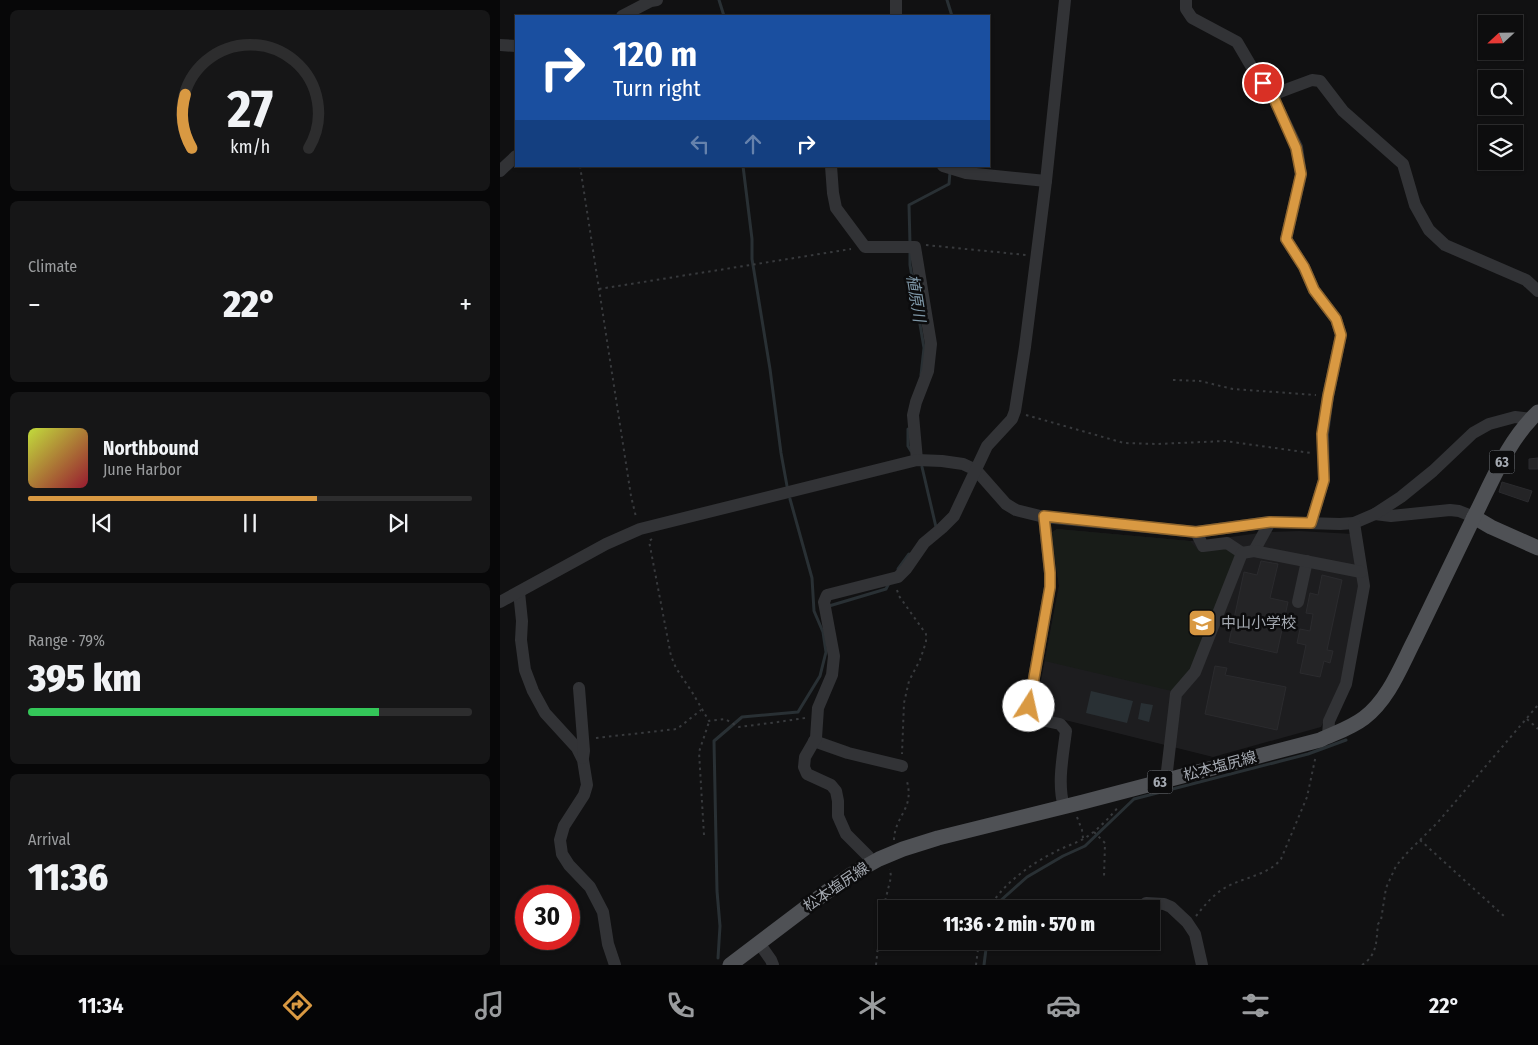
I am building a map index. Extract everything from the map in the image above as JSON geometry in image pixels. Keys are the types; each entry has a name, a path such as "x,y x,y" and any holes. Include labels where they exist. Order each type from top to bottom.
{"main road":[{"name":"松本塩尻線","path":"730,965 852,874 892,854 938,838 1131,790 1324,738 1342,731 1364,718 1379,703 1397,675 1509,448 1534,416"},
{"path":"1474,517 1491,527 1538,548"}],"street":[{"path":"624,15 657,0"},
{"path":"896,0 896,15"},
{"path":"872,863 868,856 846,834 838,816 836,791 830,785 807,774 804,767 806,757 816,738 818,708 832,675 834,656 824,602 827,595 898,577 906,569 924,542 954,516 987,446 1012,419 1025,348 1046,181 1065,0"},
{"path":"1186,0 1186,9 1192,18 1237,42 1254,71 1272,94 1296,148 1301,174 1286,239 1304,267 1314,290 1336,319 1341,335 1322,434 1324,480 1311,523"},
{"path":"500,45 515,46"},
{"path":"1272,94 1312,80 1320,81 1343,111 1403,164 1415,205 1429,230 1445,245 1526,280 1538,292"},
{"path":"500,171 515,157"},
{"path":"831,167 836,208 865,247 915,247 931,344 928,371 913,415 917,460"},
{"path":"946,167 966,173 1046,181"},
{"path":"500,602 606,544 640,529 917,460 963,464 976,470 1006,504 1016,510 1044,516 1196,532 1270,522 1354,523 1375,514 1401,497 1433,471 1473,433 1489,424 1515,417 1534,416"},
{"path":"1375,514 1391,516 1450,510 1459,511 1474,517"},
{"path":"1044,516 1050,587 1029,706 1036,719 1060,724 1066,731 1060,779 1062,799 1068,806"},
{"path":"1168,780 1167,771 1176,694 1195,672 1248,552 1270,522"},
{"path":"1324,738 1329,721 1346,684 1364,586 1354,523"},
{"path":"1196,532 1203,546 1227,543 1248,552 1362,572"},
{"path":"1298,602 1307,561"},
{"path":"519,592 521,601 521,640 525,670 545,712 577,748 583,760"},
{"path":"579,688 583,760 587,785 584,795 564,826 560,840 562,854 569,866 590,887 603,912 608,944 615,965"},
{"path":"814,741 848,753 902,766"},
{"path":"1160,904 1171,907 1187,922 1195,934 1202,965"},
{"path":"759,943 773,965"}],"path":[{"path":"580,167 631,496 640,529"},
{"path":"915,247 927,245 1036,256"},
{"path":"599,289 865,247"},
{"path":"1172,380 1200,381 1233,389 1328,396"},
{"path":"1014,411 1124,444 1225,441 1323,455"},
{"path":"654,537 649,542 671,656 676,668 709,721 699,752 704,835"},
{"path":"876,965 881,918 891,877 894,836 909,801 909,787 902,766 904,704 909,681 920,660 926,642 926,634 899,596 894,578"},
{"path":"1362,965 1372,957 1386,888 1396,866 1438,822 1538,705"},
{"path":"583,739 677,729 702,709"},
{"path":"709,721 725,719 739,727 818,715"},
{"path":"1526,718 1538,729"},
{"path":"1195,934 1196,916 1209,900 1224,888 1275,867 1281,859 1307,797 1324,738"},
{"path":"995,900 1000,893 1022,873 1051,854 1083,839 1094,831 1112,815 1131,790"},
{"path":"1068,806 1082,830 1083,839"},
{"path":"1094,831 1105,843 1104,877"},
{"path":"1420,840 1505,917"},
{"path":"976,965 978,950"}],"shaded area":[{"name":"中山小学校","path":"1057,529 1190,541 1267,532 1299,531 1353,534 1360,583 1342,684 1321,727 1213,757 1041,714 1036,706 1059,586 1051,533"},
{"path":"1057,529 1190,541 1199,551 1225,546 1238,551 1192,671 1172,691 1045,661 1059,586 1051,533"},
{"path":"1091,691 1133,701 1127,723 1086,713"},
{"path":"1141,703 1153,705 1149,722 1138,719"}],"building":[{"path":"1538,458 1538,469 1529,469 1529,459"},
{"path":"1502,482 1532,491 1528,502 1499,492"},
{"path":"1261,561 1278,564 1270,598 1288,602 1277,653 1229,642 1244,572 1257,575"},
{"path":"1322,575 1342,580 1327,650 1333,651 1330,663 1324,661 1320,677 1300,673 1306,645 1297,643 1300,629 1310,631 1313,614 1306,613 1310,593 1318,595"},
{"path":"1215,666 1227,668 1225,675 1286,687 1277,730 1205,714"}],"waterway":[{"path":"719,0 724,15"},
{"name":"植原川","path":"947,0 952,15"},
{"path":"743,167 752,239 752,259 787,486"},
{"name":"植原川","path":"910,244 909,205 949,184 950,172"},
{"name":"植原川","path":"910,252 910,265 924,348 921,375"},
{"name":"植原川","path":"908,429 908,446 911,451"},
{"name":"植原川","path":"922,467 936,527"},
{"path":"718,958 720,926 717,891 714,741 742,717 798,712 820,676 826,652 823,632 814,611 812,578 790,499"},
{"name":"植原川","path":"898,569 909,554"},
{"name":"植原川","path":"829,606 886,589 889,583"},
{"path":"1001,900 1027,877 1063,856 1085,846 1134,799 1308,754 1346,740"},
{"path":"984,965 986,950"}],"place":[{"name":"中山小学校","path":"1202,623"}],"route":[{"path":"1029,706 1050,587 1044,516 1196,532 1270,522 1311,523 1324,480 1322,434 1341,335 1336,319 1314,290 1304,267 1286,239 1301,174 1296,148 1272,94 1263,83"}]}
